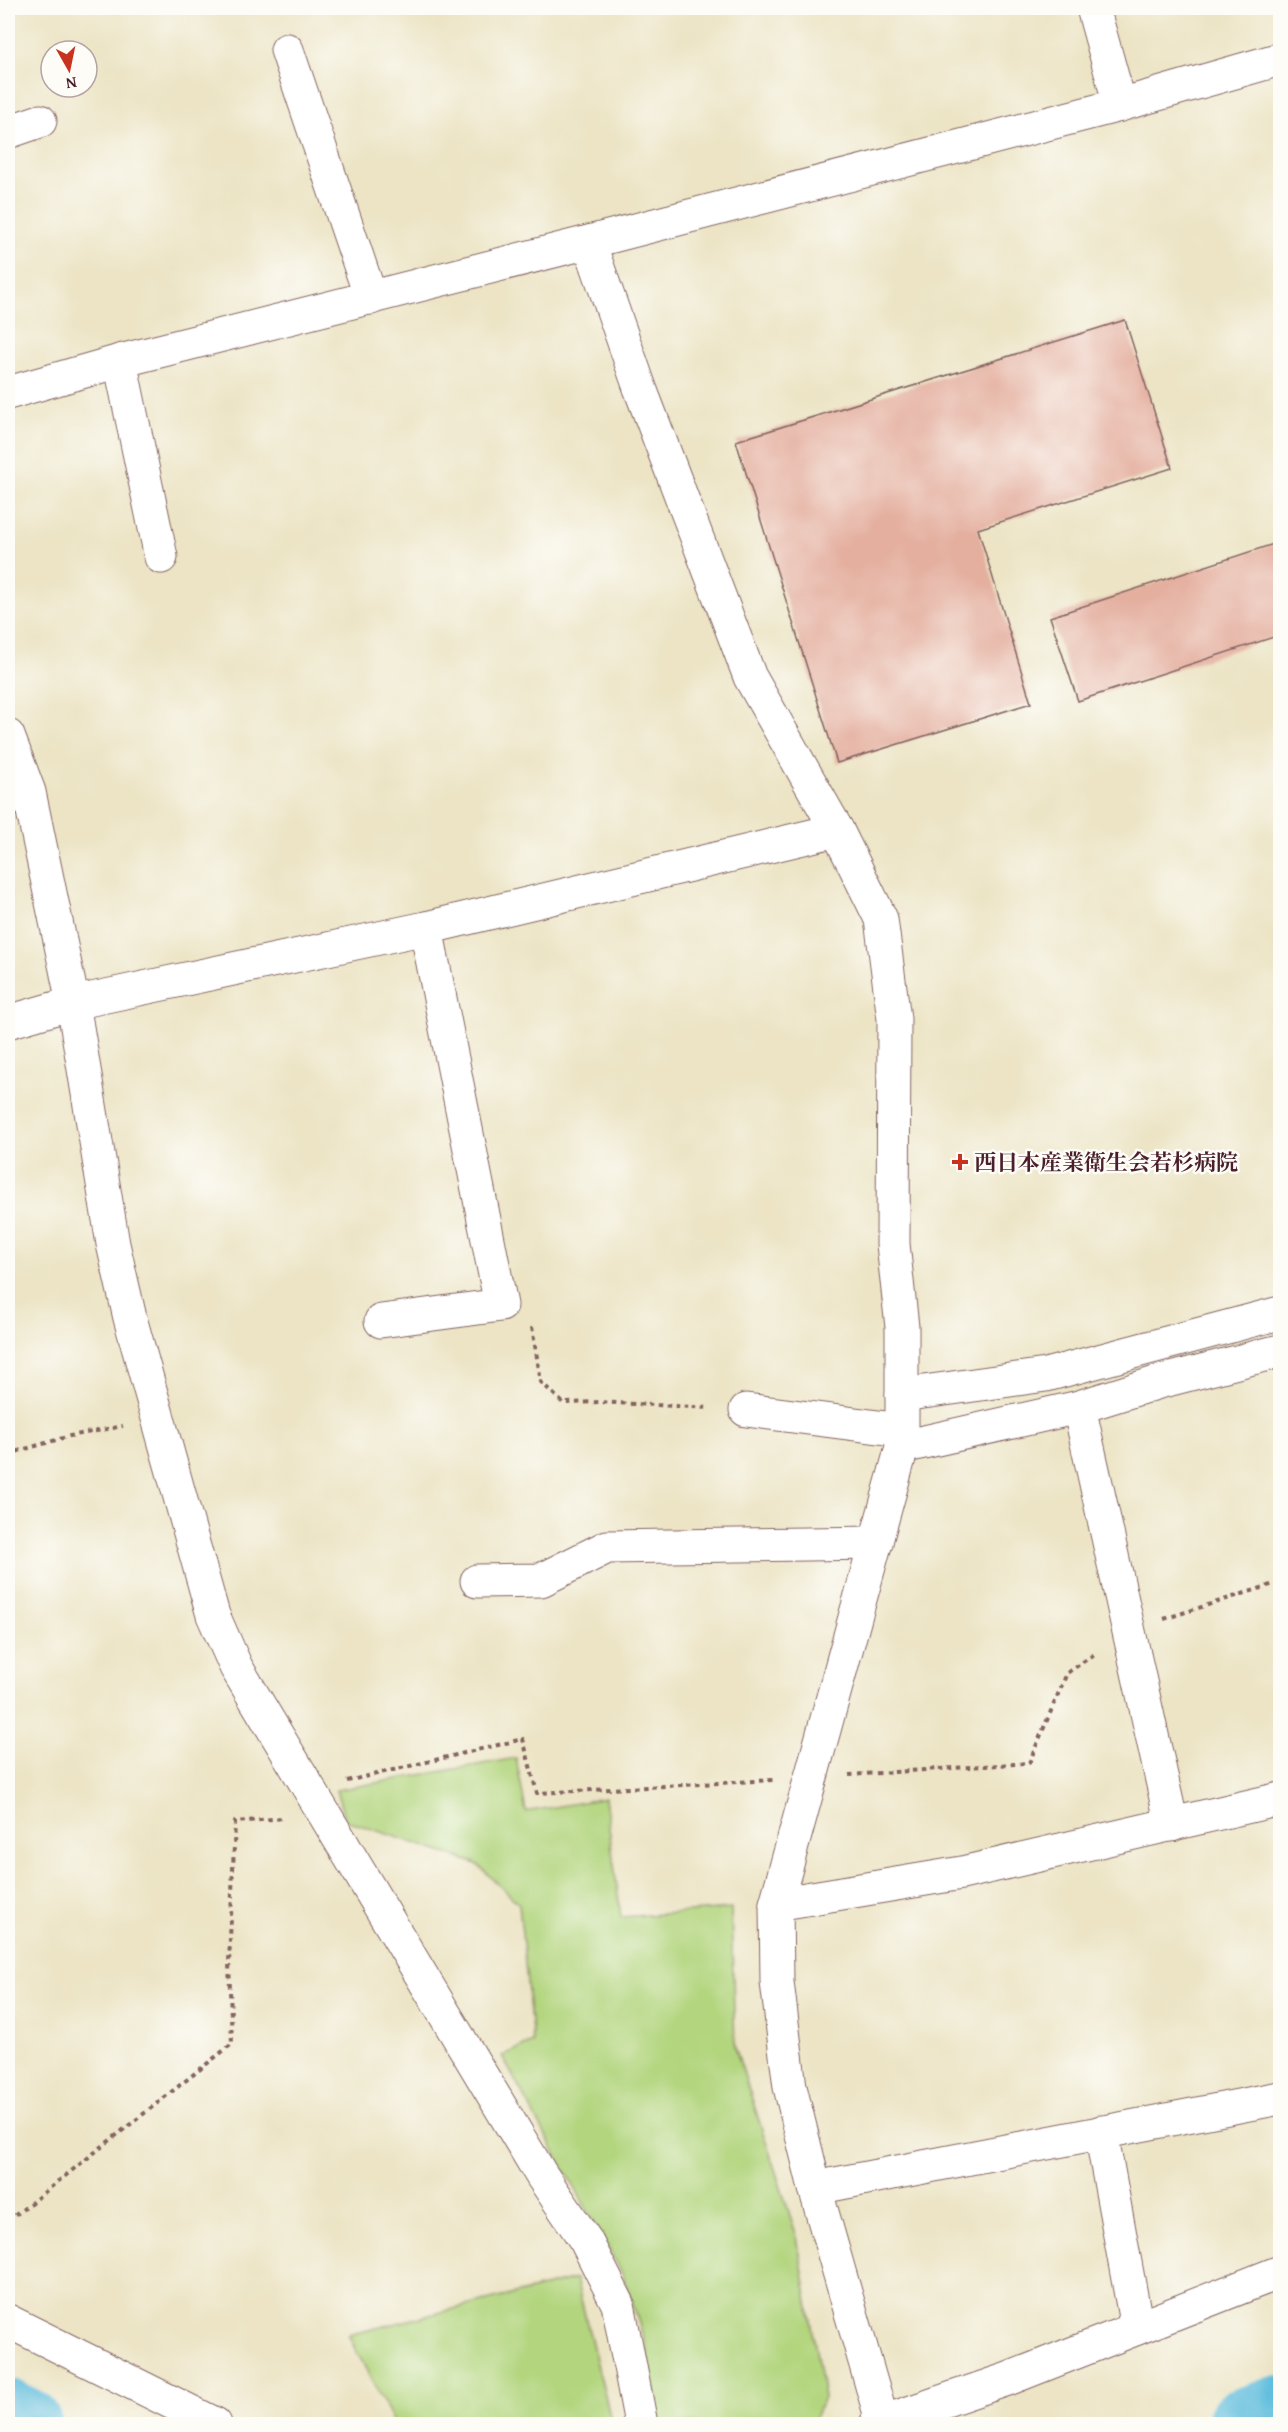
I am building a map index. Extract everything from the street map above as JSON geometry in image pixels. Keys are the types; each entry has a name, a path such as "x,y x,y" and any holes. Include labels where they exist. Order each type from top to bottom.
{"street":[{"path":"1093,8 1120,105"},
{"path":"287,50 370,298"},
{"path":"8,393 120,361 1120,105 1281,59"},
{"path":"8,132 40,121"},
{"path":"590,242 640,388 750,677 837,830 881,920 894,1019 893,1244 902,1327 902,1439 876,1543 776,1904 777,1982 790,2087 815,2188 880,2424 1008,2379 1281,2272"},
{"path":"120,361 162,557"},
{"path":"8,736 29,792 73,1003 113,1244 130,1318 213,1615 236,1667 542,2176 586,2241 618,2304 641,2424"},
{"path":"8,1022 73,1003 426,928 837,830"},
{"path":"381,1321 501,1305 426,928"},
{"path":"902,1395 1046,1375 1281,1313"},
{"path":"746,1410 902,1439 1078,1407 1159,1382 1281,1352"},
{"path":"1078,1407 1172,1825"},
{"path":"477,1581 541,1580 607,1547 876,1543"},
{"path":"776,1904 962,1873 1281,1800"},
{"path":"815,2188 1281,2098"},
{"path":"1101,2132 1137,2328"},
{"path":"8,2321 215,2424"}],"path":[{"path":"501,1305 531,1320 541,1382 563,1403 612,1402 746,1410"},
{"path":"8,1454 70,1436 160,1420"},
{"path":"8,2221 231,2044 229,1963 235,1822 318,1802 523,1739 537,1793 1029,1763 1067,1673 1128,1631 1281,1582"}],"green space":[{"path":"516,1758 526,1812 605,1798 621,1917 731,1909 735,2047 797,2237 824,2398 812,2424 660,2424 647,2348 623,2275 502,2056 533,2042 519,1904 477,1864 345,1820 336,1790"},
{"path":"576,2279 612,2424 395,2424 348,2335"}],"building":[{"path":"1125,320 1172,468 978,529 1031,703 837,763 736,441"},
{"path":"1280,542 1280,635 1078,701 1050,617"}],"waterway":[{"path":"1243,2424 1280,2411"},
{"path":"8,2415 26,2424"}],"place":[{"name":"西日本産業衛生会若杉病院","path":"960,1162"}]}
